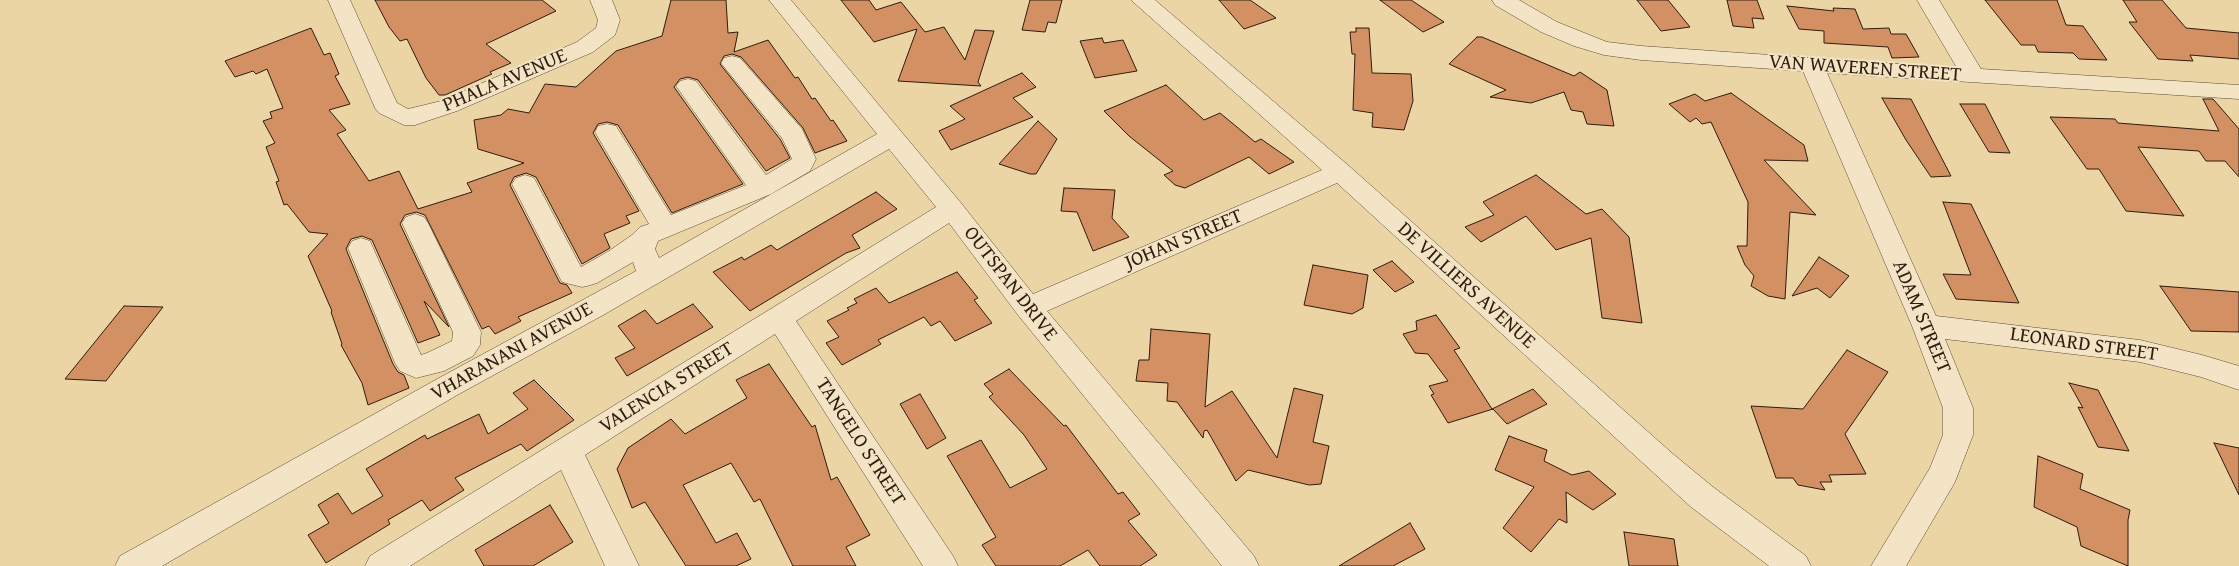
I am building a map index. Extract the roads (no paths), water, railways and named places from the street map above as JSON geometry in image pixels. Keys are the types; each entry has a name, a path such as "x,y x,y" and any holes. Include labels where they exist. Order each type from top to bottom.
{"street":[{"name":"PHALA AVENUE","path":"339,0 387,108 404,117 415,117 449,106 585,47 602,36 607,30 609,20 601,0"},
{"name":"OUTSPAN DRIVE","path":"780,0 952,209 1028,308 1242,566"},
{"name":"DE VILLIERS AVENUE","path":"1142,0 1340,172 1662,463 1702,497 1794,566"},
{"name":"VAN WAVEREN STREET","path":"1503,0 1549,26 1582,41 1604,48 1641,53 1812,66 2239,92"},
{"path":"1928,0 1973,76"},
{"path":"525,184 572,275 582,277 619,258 642,242 648,234 762,188 801,165 804,159 793,135 732,63"},
{"name":"ADAM STREET","path":"1812,66 1926,326 1958,408 1958,435 1944,473 1888,566"},
{"path":"688,86 762,188"},
{"path":"607,132 664,226"},
{"name":"VHARANANI AVENUE","path":"132,566 441,375 595,307 651,273 891,137"},
{"name":"JOHAN STREET","path":"1028,308 1340,172"},
{"name":"VALENCIA STREET","path":"382,566 952,209"},
{"path":"361,248 410,363 416,367 441,375 466,345 467,332 415,223"},
{"path":"642,242 642,249 651,273"},
{"name":"TANGELO STREET","path":"780,318 941,566"},
{"name":"LEONARD STREET","path":"1926,326 2140,351 2179,360 2239,378"},
{"path":"567,450 622,566"}]}
